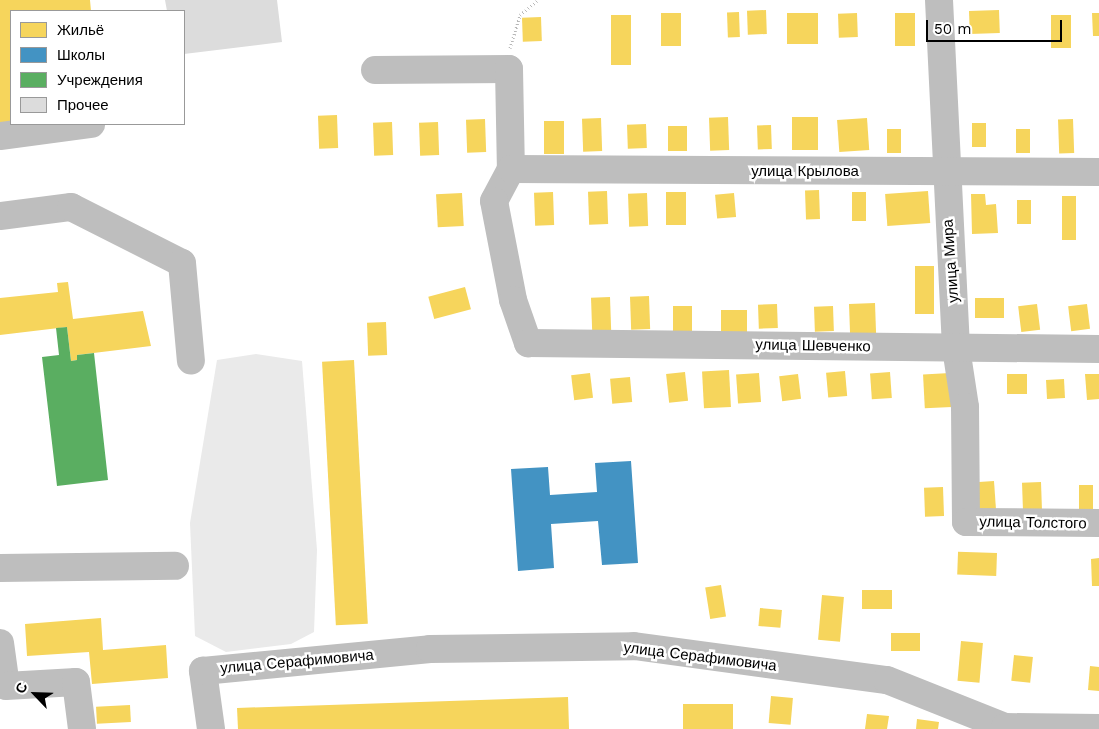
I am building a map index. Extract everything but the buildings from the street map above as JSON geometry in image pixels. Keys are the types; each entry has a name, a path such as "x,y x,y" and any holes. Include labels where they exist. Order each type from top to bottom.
{"street":[{"name":"улица Мира","path":"939,0 956,348 965,407 966,522"},
{"path":"375,70 509,69 511,169"},
{"path":"0,136 83,125"},
{"name":"улица Крылова","path":"511,169 946,173 1099,172"},
{"name":"улица Шевченко","path":"511,169 494,201 513,300 528,342 1099,349"},
{"path":"0,216 71,207 182,263 191,361"},
{"name":"улица Толстого","path":"966,522 1099,524"},
{"path":"0,568 175,566"},
{"path":"0,643 3,686 76,682 82,729"},
{"name":"улица Серафимовича","path":"211,729 203,671 430,650 634,646 887,680 965,720 1005,726 1099,728"}],"path":[{"path":"509,69 510,45 520,15 538,0"}],"shaded area":[{"path":"256,354 302,361 317,550 314,632 291,644 226,652 195,636 190,523 217,360"}]}
